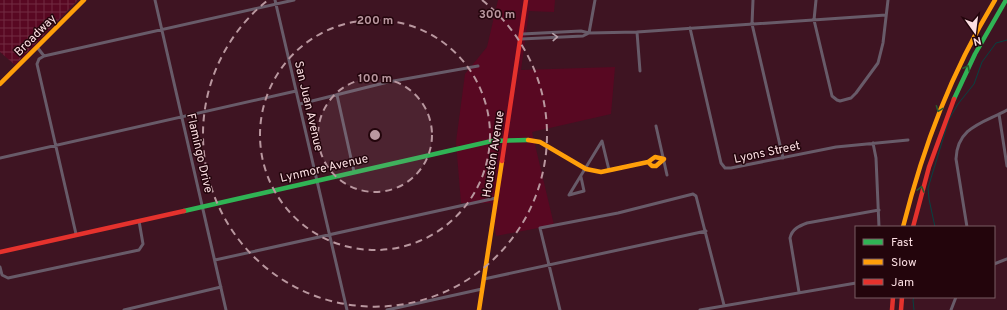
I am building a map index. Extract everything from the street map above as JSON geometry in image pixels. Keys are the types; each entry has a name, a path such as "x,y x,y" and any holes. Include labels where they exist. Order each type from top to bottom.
{"main road":[{"name":"Broadway","path":"0,84 84,0"},
{"name":"Houston Avenue","path":"479,310 506,141 526,0"},
{"path":"903,226 918,166 941,104 964,54 995,0"},
{"path":"913,226 925,176 945,118 960,82 1006,0"},
{"name":"Lynmore Avenue","path":"0,252 492,141 529,140 540,142 586,169 601,172 648,162 651,157 656,156 664,159 656,166 652,166 648,162"},
{"path":"892,310 893,298"},
{"path":"901,310 902,298"}],"street":[{"name":"Flamingo Drive","path":"155,0 226,310"},
{"name":"San Juan Avenue","path":"275,0 347,310"},
{"path":"76,234 37,64 39,59 44,56 294,0"},
{"path":"589,33 595,0"},
{"path":"753,0 752,24 782,158"},
{"path":"816,0 814,20 829,86 832,96 836,100 840,101 847,100 856,93 873,70 880,57 888,0"},
{"path":"521,37 582,31 589,33 637,32 886,15"},
{"name":"Lyons Street","path":"690,28 722,165 725,168 836,147 908,140"},
{"path":"637,32 640,71"},
{"path":"38,47 44,56"},
{"path":"300,104 407,78 478,66"},
{"path":"0,158 296,91"},
{"path":"337,95 354,172"},
{"path":"967,226 956,159 957,147 961,138 967,132 979,124 1007,110"},
{"path":"999,114 1007,166"},
{"path":"656,126 667,175"},
{"path":"581,176 584,191 569,195 602,141 609,170"},
{"path":"873,143 876,158 879,226"},
{"path":"560,310 540,228 618,213 695,195 706,231 724,305"},
{"path":"215,260 497,198"},
{"path":"799,292 790,238 793,231 798,226 807,223 879,210"},
{"path":"0,267 4,277 11,278 139,250 143,244 139,221"},
{"path":"484,279 706,231"},
{"path":"995,264 1007,259"},
{"path":"700,310 855,283"},
{"path":"124,310 221,287"},
{"path":"387,310 482,289"},
{"path":"950,310 956,298"}],"shaded area":[{"path":"0,0 78,0 15,65 0,52"},
{"path":"498,0 555,0 554,12 529,11 521,70 615,67 611,114 532,132 554,225 496,236 491,203 461,203 456,142 465,74 487,47"}],"waterway":[{"path":"935,226 928,188 949,119 958,104 974,84 982,62 996,43 1007,40"},
{"path":"914,298 914,310"}],"traffic: fast":[{"path":"954,99 975,54 1006,0"},
{"path":"184,211 492,141 528,140"}],"traffic: slow":[{"path":"0,84 84,0"},
{"path":"903,226 920,167 940,110 965,55 995,0"},
{"path":"528,140 540,142 586,169 601,172 648,162 655,157 664,159 656,166 652,166 648,162"},
{"path":"479,310 502,161"}],"traffic: jam":[{"path":"502,161 526,0"},
{"path":"913,226 929,167 954,99"},
{"path":"0,252 184,211"},
{"path":"892,310 893,298"},
{"path":"901,310 902,298"}]}
